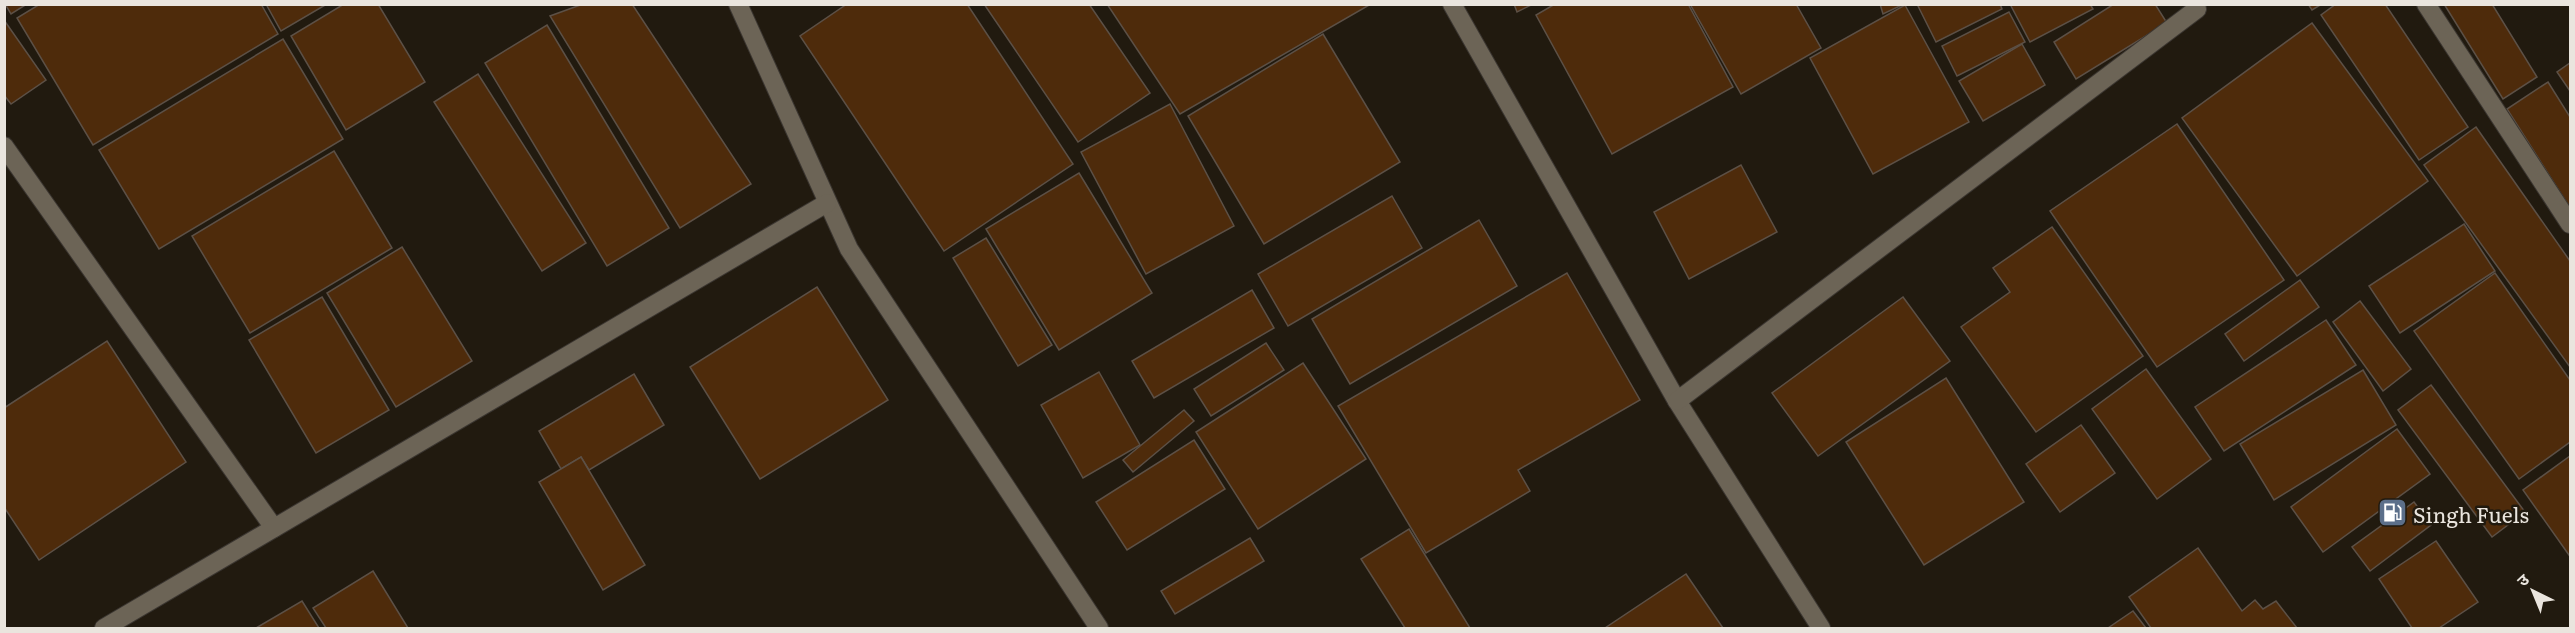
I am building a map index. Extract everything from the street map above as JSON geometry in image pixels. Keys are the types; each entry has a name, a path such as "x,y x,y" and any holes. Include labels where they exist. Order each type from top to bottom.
{"street":[{"path":"738,4 849,249 1099,628"},
{"path":"1452,4 1677,401 1821,628"},
{"path":"2426,4 2571,224"},
{"path":"1677,401 2197,9"},
{"path":"4,146 274,528"},
{"path":"104,628 827,203"}],"building":[{"path":"5,4 27,4 11,14"},
{"path":"40,4 261,4 278,34 93,145 17,18"},
{"path":"266,4 327,4 281,31"},
{"path":"344,4 378,4 425,82 346,130 291,36"},
{"path":"583,4 632,4 751,184 680,228 550,16"},
{"path":"847,4 967,4 1073,164 944,251 800,36"},
{"path":"984,4 1089,4 1150,93 1078,142"},
{"path":"1107,4 1371,4 1180,114"},
{"path":"1514,4 1533,4 1517,12"},
{"path":"1555,4 1688,4 1733,87 1612,154 1536,15"},
{"path":"1690,4 1796,4 1821,48 1741,94"},
{"path":"1880,4 1904,4 1883,14"},
{"path":"1917,4 2000,4 2002,9 1936,42"},
{"path":"2010,4 2090,4 2093,9 2030,42"},
{"path":"2114,4 2155,4 2167,23 2076,79 2054,42"},
{"path":"2308,4 2322,4 2312,10"},
{"path":"2336,4 2385,4 2468,127 2419,160 2321,15"},
{"path":"2444,4 2492,4 2537,77 2503,99"},
{"path":"1905,5 1969,122 1873,174 1810,58"},
{"path":"2009,12 2025,42 1957,76 1942,46"},
{"path":"4,20 46,80 11,104 4,95"},
{"path":"2312,23 2428,181 2297,276 2182,118"},
{"path":"547,25 669,228 607,266 485,63"},
{"path":"1323,34 1400,162 1264,244 1188,116"},
{"path":"283,39 343,139 159,249 99,150"},
{"path":"2022,44 2045,85 1983,121 1959,81"},
{"path":"2570,63 2570,91 2557,72"},
{"path":"478,74 586,243 542,271 434,102"},
{"path":"2548,82 2570,117 2570,208 2507,109"},
{"path":"1170,104 1234,226 1146,274 1081,152"},
{"path":"2177,124 2284,280 2157,367 2050,211"},
{"path":"2476,127 2570,261 2570,367 2424,165"},
{"path":"334,151 392,248 250,333 192,236"},
{"path":"1741,165 1777,232 1689,279 1654,212"},
{"path":"1079,173 1152,293 1059,350 986,229"},
{"path":"1392,196 1422,248 1288,326 1258,274"},
{"path":"1479,220 1517,286 1350,384 1312,319"},
{"path":"2464,224 2495,271 2400,333 2369,286"},
{"path":"2052,227 2143,356 2036,432 1961,327 2010,292 1993,268"},
{"path":"986,238 1052,345 1018,366 953,258"},
{"path":"402,247 472,361 396,407 327,293"},
{"path":"1567,273 1640,400 1518,470 1530,491 1426,553 1338,406"},
{"path":"2495,273 2570,380 2570,442 2519,479 2414,331"},
{"path":"2300,280 2319,307 2244,361 2225,334"},
{"path":"817,287 888,400 760,479 690,367"},
{"path":"1252,290 1274,328 1154,398 1132,361"},
{"path":"322,297 389,410 316,453 249,340"},
{"path":"1903,297 1950,361 1818,456 1772,393"},
{"path":"2360,301 2411,369 2383,391 2333,322"},
{"path":"2326,320 2356,365 2224,451 2195,407"},
{"path":"107,341 186,462 39,560 4,507 4,408"},
{"path":"1266,343 1284,370 1211,416 1194,389"},
{"path":"1303,363 1366,459 1258,529 1196,432"},
{"path":"2146,369 2211,459 2157,499 2092,409"},
{"path":"2363,370 2396,425 2274,500 2240,444"},
{"path":"1099,372 1140,445 1083,478 1041,405"},
{"path":"634,374 664,425 589,470 581,457 561,469 539,431"},
{"path":"1946,378 2024,502 1924,565 1846,442"},
{"path":"2431,385 2525,512 2492,537 2398,410"},
{"path":"1184,410 1194,421 1133,472 1123,460"},
{"path":"2081,425 2115,473 2060,512 2026,464"},
{"path":"2397,429 2430,474 2323,552 2291,507"},
{"path":"1194,440 1225,489 1127,550 1096,502"},
{"path":"2570,456 2570,554 2569,555 2523,490"},
{"path":"581,457 645,565 603,590 539,482"},
{"path":"2414,502 2431,525 2370,571 2352,547"},
{"path":"1409,529 1470,628 1405,628 1361,559"},
{"path":"1250,538 1264,561 1175,614 1161,591"},
{"path":"2436,541 2478,602 2439,628 2412,628 2379,579"},
{"path":"2198,548 2242,611 2255,600 2263,609 2276,601 2297,628 2151,628 2129,597"},
{"path":"373,571 408,628 326,628 313,608"},
{"path":"1686,574 1723,628 1605,628"},
{"path":"302,601 319,628 256,628"},
{"path":"2133,611 2146,628 2108,628"}],"place":[{"name":"Singh Fuels","path":"2392,513"}]}
